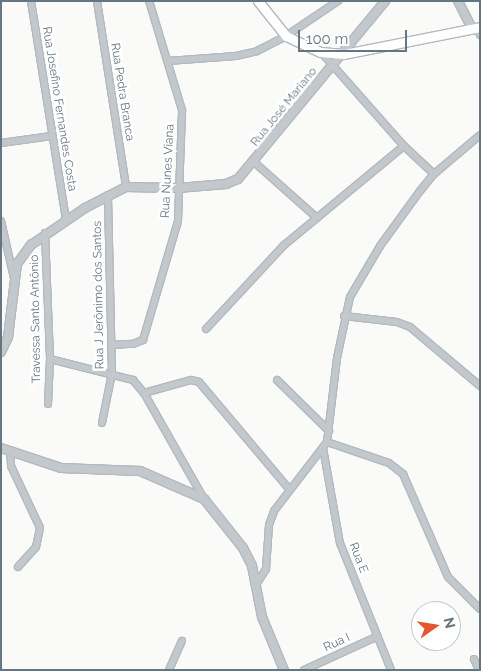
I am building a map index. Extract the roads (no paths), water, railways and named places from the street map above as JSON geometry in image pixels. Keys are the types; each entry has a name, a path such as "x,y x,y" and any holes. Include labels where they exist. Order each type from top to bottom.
{"main road":[{"path":"258,1 286,36 321,52 344,54 478,30"}],"street":[{"name":"Rua Josefino Fernandes Costa","path":"31,1 66,220"},
{"name":"Rua Pedra Branca","path":"97,1 126,187"},
{"name":"Rua Nunes Viana","path":"111,345 133,344 144,337 178,221 182,110 149,1"},
{"path":"168,61 248,54 286,36 338,1"},
{"name":"Rua José Mariano","path":"126,187 178,188 231,183 254,162 344,54 385,1"},
{"path":"458,1 478,30"},
{"path":"321,52 404,146 434,174"},
{"path":"256,585 266,569 272,517 289,489 325,445 330,431 344,316 350,297 380,246 434,174 480,135"},
{"path":"1,143 52,136"},
{"path":"206,329 283,246 404,146"},
{"path":"254,162 317,218"},
{"path":"1,352 8,337 14,278 24,253 45,232 108,195 126,187"},
{"name":"Rua J Jerônimo dos Santos","path":"102,423 112,373 108,195"},
{"path":"1,221 14,278"},
{"name":"Travessa Santo Antônio","path":"45,232 50,358 48,404"},
{"path":"344,316 397,322 410,327 480,386"},
{"path":"50,358 133,380 144,393 204,499 243,548 256,585 262,617 284,670"},
{"path":"144,393 191,380 199,382 289,489"},
{"path":"277,380 330,431"},
{"path":"325,445 389,463 403,474 448,577 480,609"},
{"name":"Rua E","path":"325,445 340,543 392,670"},
{"path":"1,448 62,468 140,471 204,499"},
{"path":"10,450 11,466 40,528 36,547 18,567"},
{"name":"Rua I","path":"304,670 378,636"},
{"path":"169,670 182,642"},
{"path":"474,659 479,670"}]}
